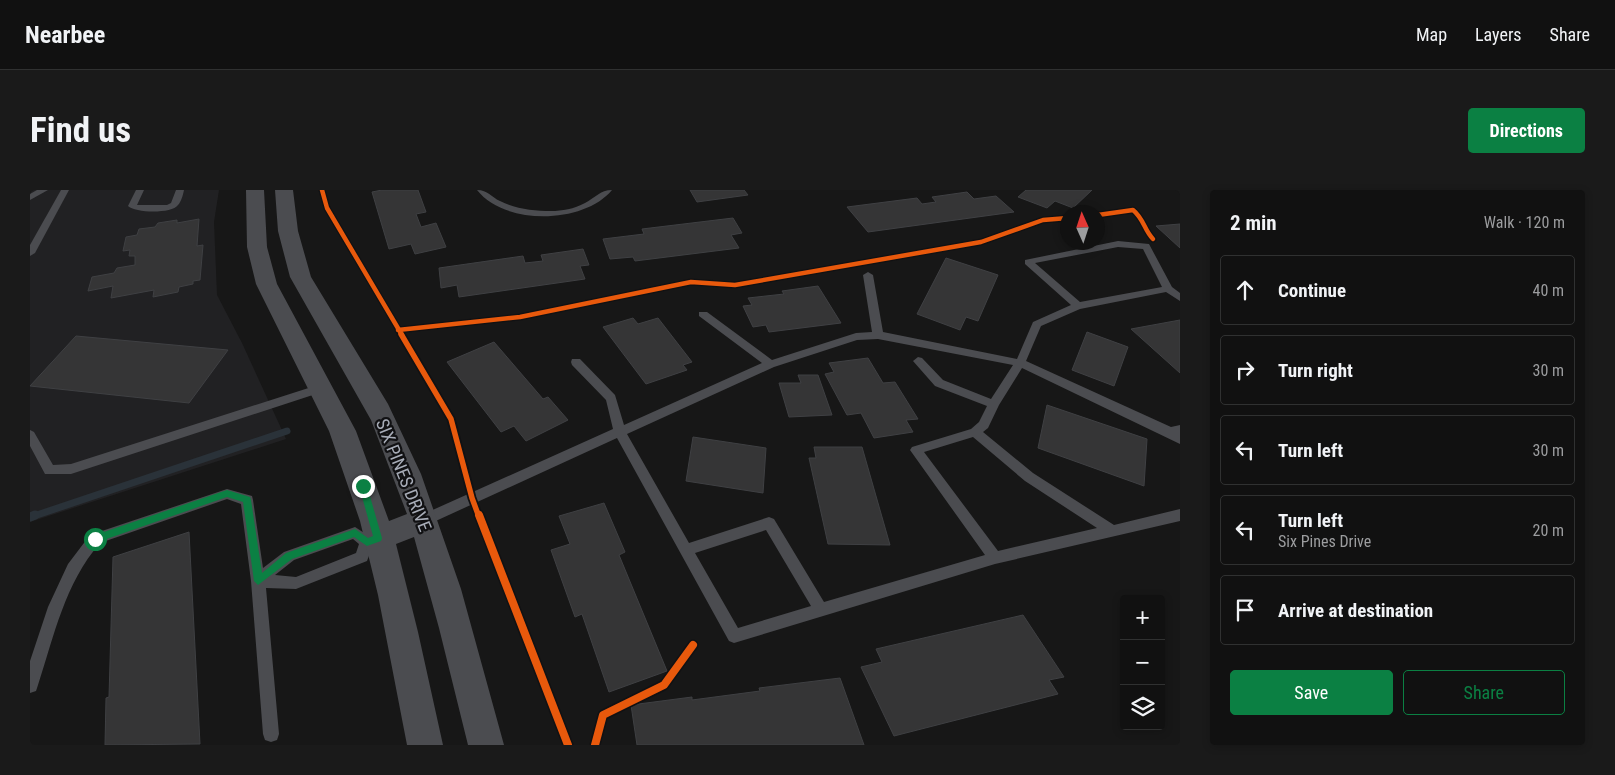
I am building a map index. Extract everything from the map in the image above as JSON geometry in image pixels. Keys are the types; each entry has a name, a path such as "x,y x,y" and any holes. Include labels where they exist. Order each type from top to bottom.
{"street":[{"path":"254,190 254,225 265,280 290,332 321,388 349,447 363,486 372,540 392,584 425,745"},
{"name":"SIX PINES DRIVE","path":"284,190 285,219 299,273 327,324 355,368 391,435 407,474 440,568 486,745"},
{"path":"372,540 422,521"}],"lane":[{"path":"30,197 44,190"},
{"path":"30,253 65,190"},
{"path":"140,190 132,206 140,209 169,208 175,204 180,190"},
{"path":"481,190 483,194 508,208 544,214 573,211 596,201 608,190"},
{"path":"1078,306 1028,262 1118,244 1146,246 1168,289 1180,298"},
{"path":"868,275 878,335"},
{"path":"995,558 916,450 974,432 984,425 994,404 1020,363 1037,324 1078,306 1168,289"},
{"path":"703,314 770,364"},
{"path":"422,521 770,364 856,337 878,335 1020,363 1175,431 1180,439"},
{"path":"918,361 939,383 994,404"},
{"path":"576,362 611,398 620,432 734,636 995,558 1180,515"},
{"path":"30,435 49,470 71,468 321,388"},
{"path":"974,432 1029,476 1111,530"},
{"path":"30,685 62,592 84,549 95,539 227,494 247,500 258,581 271,734"},
{"path":"686,550 769,523 821,610"},
{"path":"355,533 372,540 362,557 296,583 258,581 289,556 355,533"}],"shaded area":[{"path":"30,190 219,190 214,222 217,295 242,343 286,439 30,522"}],"building":[{"path":"382,190 418,190 426,212 416,214 421,227 436,223 446,247 415,254 411,244 389,249 372,192"},
{"path":"690,190 744,190 748,195 697,202"},
{"path":"1026,190 1092,190 1076,205 1065,205 1055,201 1047,208 1018,197"},
{"path":"967,192 974,199 996,196 1014,212 868,232 847,207 917,198 922,204 936,202 932,197"},
{"path":"733,218 742,233 731,235 739,248 635,261 633,257 610,259 603,239 644,234 642,229"},
{"path":"199,219 197,246 203,245 200,280 193,281 193,284 179,287 178,292 153,297 154,290 111,298 113,286 88,291 92,277 114,273 117,268 135,265 135,256 129,256 130,250 123,251 126,237 137,235 139,229 155,227 158,223 177,220 177,223"},
{"path":"1180,224 1180,248 1156,226"},
{"path":"583,249 589,265 580,266 585,279 459,297 457,285 441,288 439,268 523,256 525,263 543,261 541,255"},
{"path":"946,258 998,275 978,321 966,317 960,330 917,314"},
{"path":"818,286 841,323 769,332 766,325 753,327 743,306 752,305 748,298 784,294 782,291"},
{"path":"633,318 638,324 658,318 692,362 683,365 687,370 646,384 603,327"},
{"path":"1180,320 1180,373 1131,329"},
{"path":"1087,332 1128,347 1114,386 1072,370"},
{"path":"76,336 228,350 189,403 30,386"},
{"path":"494,342 543,399 548,397 568,420 526,441 514,426 501,432 447,362"},
{"path":"868,358 883,383 895,382 918,419 906,420 913,432 874,438 861,413 847,415 825,374 834,372 829,363"},
{"path":"798,375 818,375 832,415 789,417 779,383 801,383"},
{"path":"1047,405 1147,439 1144,486 1038,448"},
{"path":"693,437 766,448 763,493 686,481"},
{"path":"814,447 862,447 890,545 828,544 809,458 816,458"},
{"path":"604,503 625,552 619,555 667,671 609,692 582,614 575,617 551,550 570,544 559,516"},
{"path":"189,532 200,744 105,745 106,698 109,697 113,557"},
{"path":"1023,615 1064,677 1049,680 1058,694 894,736 861,667 882,662 876,649"},
{"path":"840,678 864,745 637,745 631,705 692,697 692,700 760,691 759,688"}],"waterway":[{"path":"31,517 287,431"},
{"path":"30,517 35,515"}],"cycle path":[{"path":"322,190 327,208 451,419 472,498 568,745"},
{"path":"1105,214 1133,210 1142,219 1145,231 1153,239"},
{"path":"398,330 520,317 691,282 735,285 981,242 1043,220 1060,219"},
{"path":"595,745 603,715 664,685 693,645"}],"route":[{"path":"95,539 227,494 247,500 258,581 289,556 355,533 367,542 378,538 363,486"}]}
